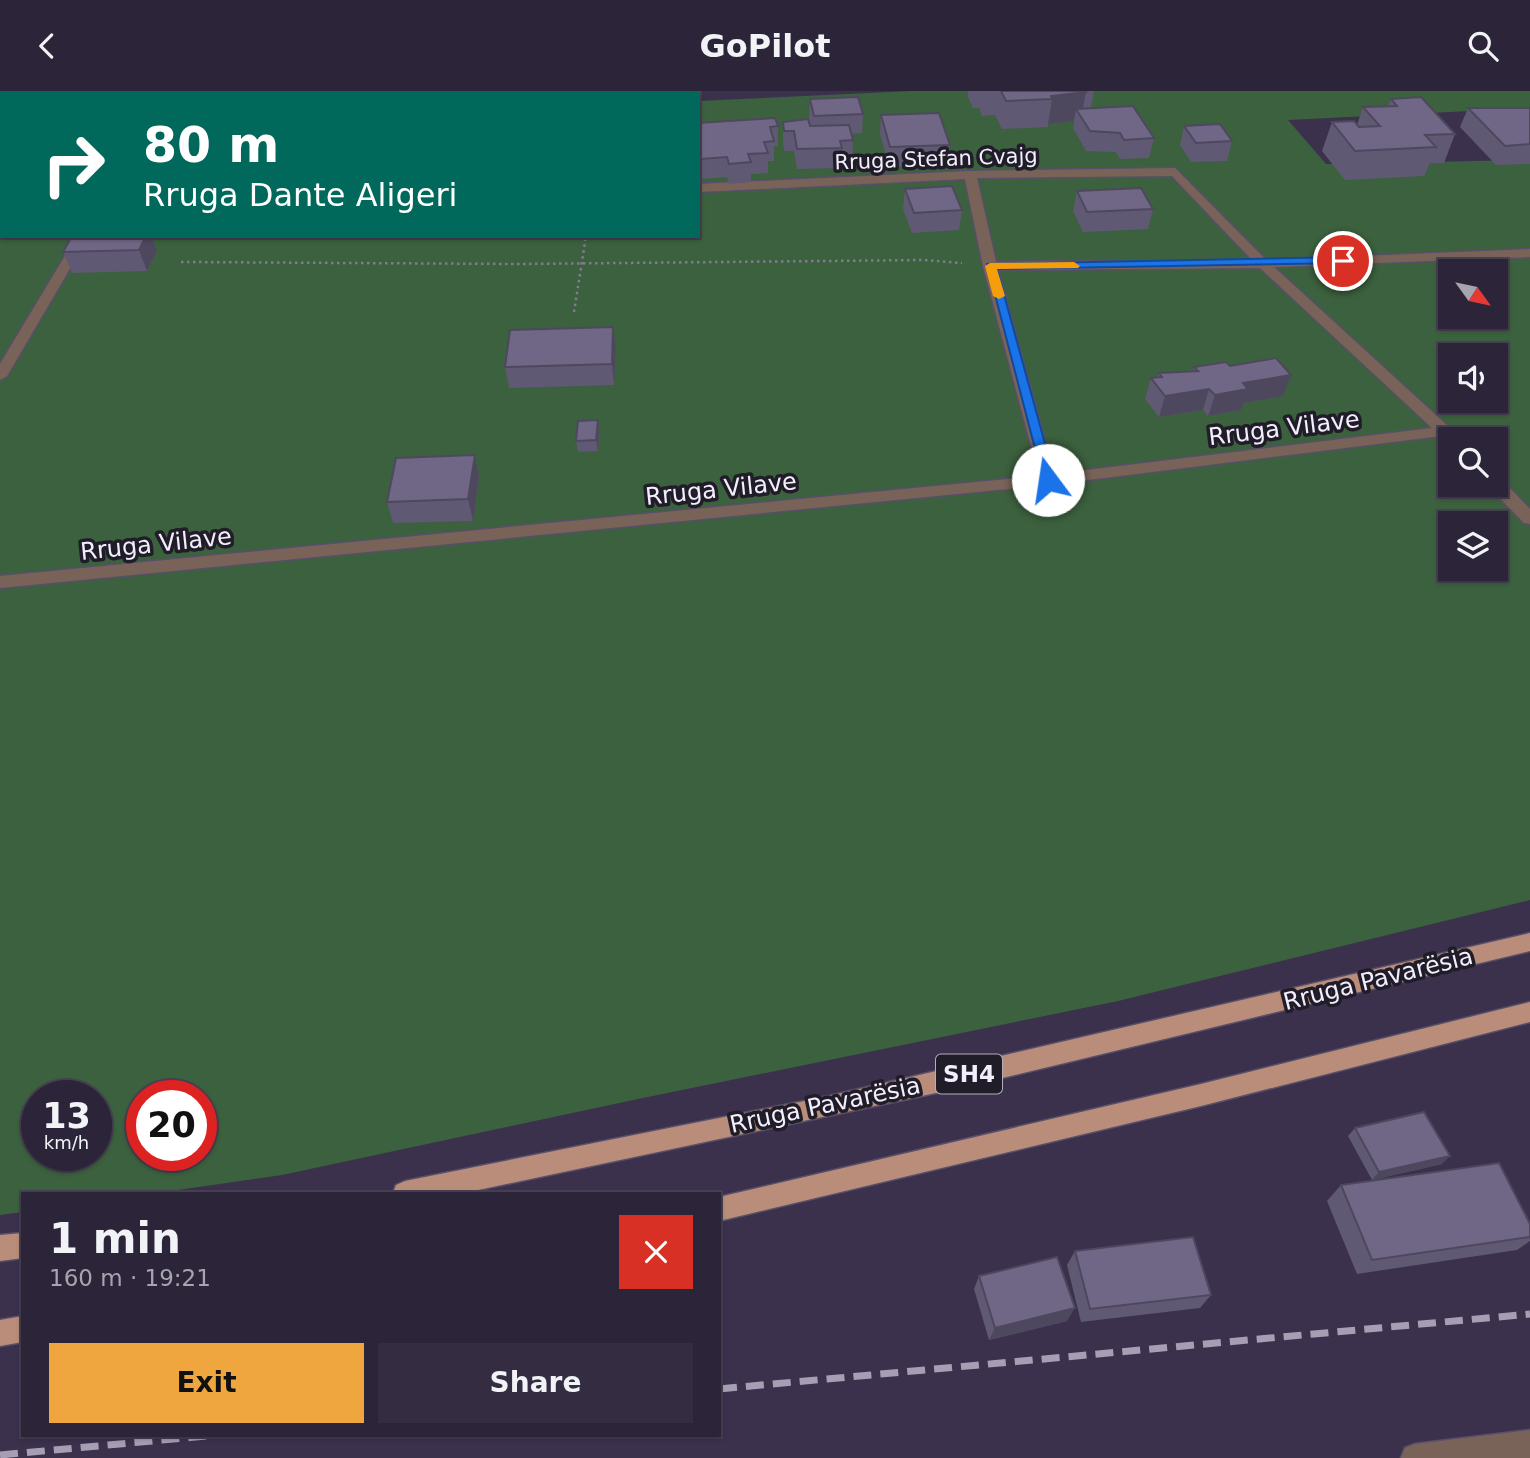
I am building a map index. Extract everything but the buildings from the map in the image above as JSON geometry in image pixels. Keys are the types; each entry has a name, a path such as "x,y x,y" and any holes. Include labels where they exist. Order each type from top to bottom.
{"main road":[{"name":"Rruga Pavarësia","path":"410,1192 535,1169 1193,1025 1530,942"},
{"path":"721,1209 1201,1095 1530,1012"},
{"path":"0,1248 21,1245"},
{"path":"0,1333 21,1329"}],"street":[{"name":"Rruga Stefan Cvajg","path":"700,188 970,175 1175,172 1263,264"},
{"path":"970,175 990,266 1048,480"},
{"path":"0,376 82,238"},
{"path":"990,266 1263,264 1530,253"},
{"path":"1263,264 1440,427"},
{"name":"Rruga Vilave","path":"0,582 1048,480 1438,436"},
{"path":"1508,496 1530,519"},
{"path":"1415,1458 1530,1444"}],"path":[{"path":"574,312 586,238"},
{"path":"181,262 924,260 990,266"}],"green space":[{"path":"912,91 1530,91 1530,108 1288,120 1326,164 1530,160 1530,900 1118,1001 282,1175 164,1192 21,1192 21,1212 0,1215 0,238 700,238 700,101"}],"railway":[{"path":"721,1389 1530,1314"},
{"path":"0,1455 195,1437"}],"slow traffic":[{"path":"999,296 990,266 1074,266"}],"route":[{"path":"1048,480 990,266 1343,261"}]}
